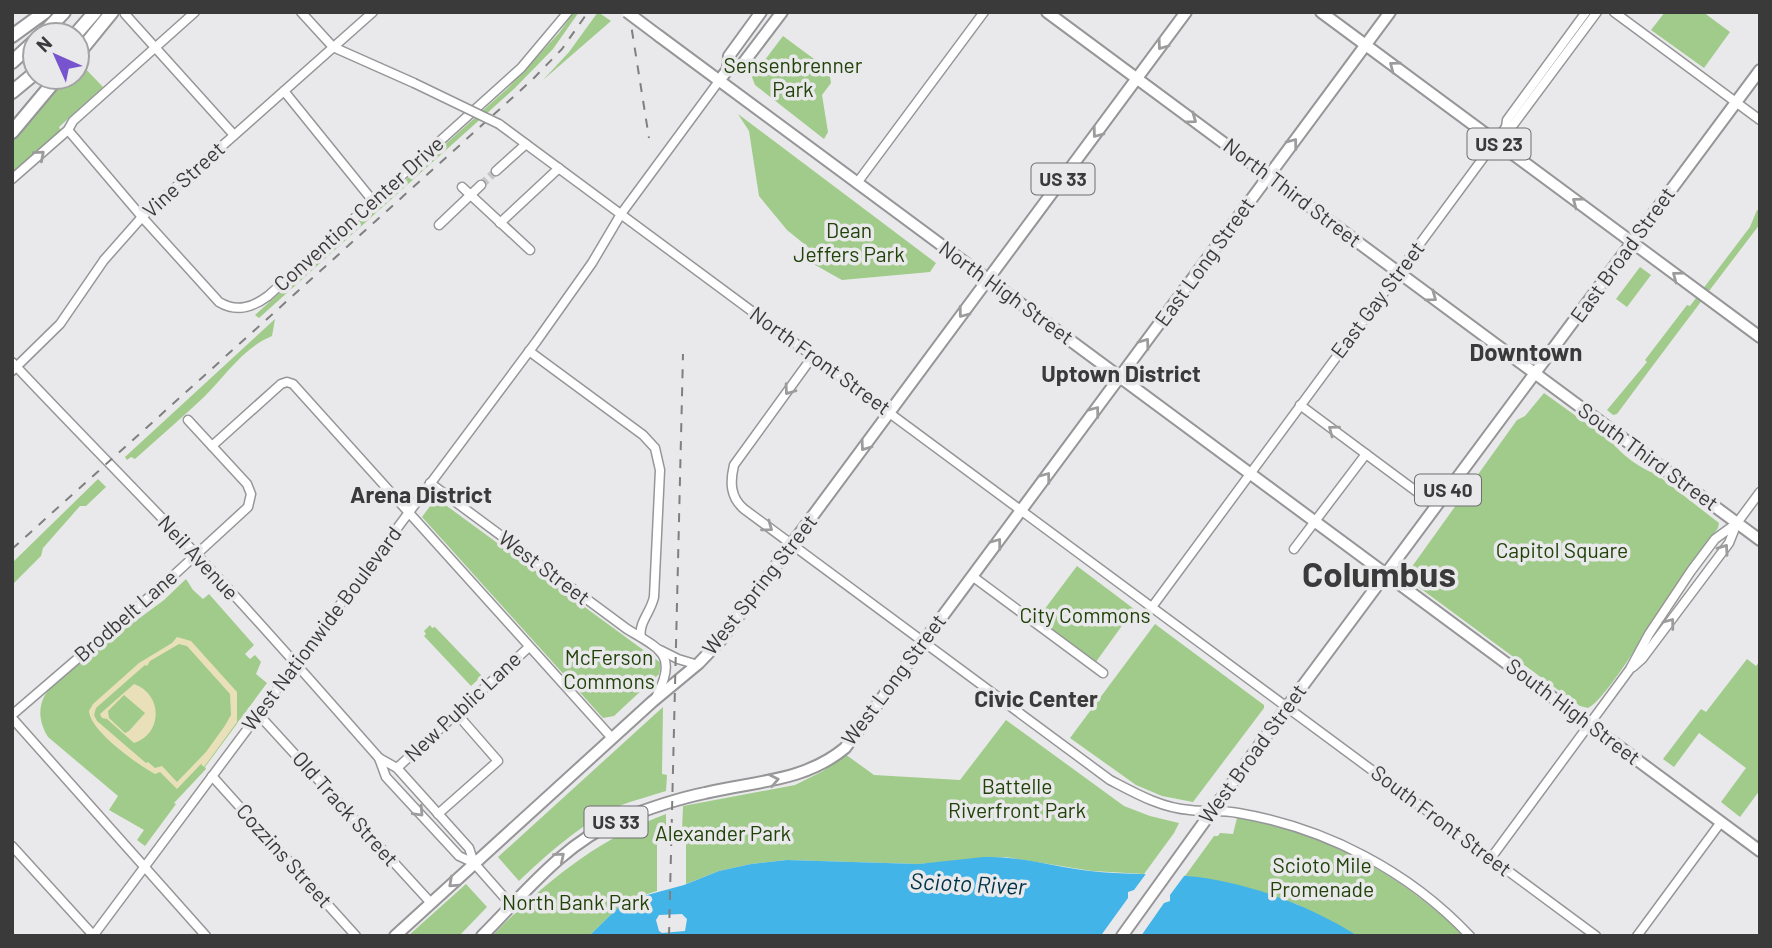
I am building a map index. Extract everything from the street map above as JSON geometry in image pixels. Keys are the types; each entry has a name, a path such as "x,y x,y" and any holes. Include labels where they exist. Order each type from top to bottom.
{"highway":[{"path":"12,36 45,12"},
{"path":"91,41 119,13"},
{"path":"12,132 46,91"}],"main road":[{"name":"North High Street","path":"627,12 1386,574"},
{"path":"719,80 728,69 729,55 761,12"},
{"path":"728,69 741,66 782,12"},
{"name":"North Third Street","path":"1047,12 1535,374"},
{"name":"US 33","path":"988,279 1186,12"},
{"name":"US 23","path":"1321,12 1760,337"},
{"name":"East Long Street","path":"1120,377 1390,12"},
{"name":"East Broad Street","path":"1386,574 1760,70"},
{"name":"West Spring Street","path":"395,936 611,738 698,664 720,641 988,279"},
{"name":"South Third Street","path":"1535,374 1760,540"},
{"name":"West Long Street","path":"482,936 559,858 593,834 618,821 705,793 789,777 825,762 849,744 1120,377"},
{"name":"West Broad Street","path":"1122,936 1386,574"},
{"name":"South High Street","path":"1386,574 1760,851"}],"street":[{"path":"12,179 195,12"},
{"path":"301,12 333,47"},
{"name":"Vine Street","path":"13,367 60,324 104,260 142,217 373,12"},
{"name":"Convention Center Drive","path":"68,130 219,302 225,306 243,308 256,305 521,68 568,12"},
{"path":"857,183 984,12"},
{"name":"East Gay Street","path":"1152,607 1496,141 1506,127 1507,120 1586,12"},
{"name":"East Gay Street","path":"1506,127 1513,125 1597,12"},
{"path":"1614,12 1760,120"},
{"path":"119,13 155,47 234,135"},
{"name":"North Front Street","path":"333,47 499,124 1287,707"},
{"name":"West Nationwide Boulevard","path":"93,935 529,351 592,263 621,214 719,80"},
{"path":"284,91 373,201"},
{"path":"496,170 526,144"},
{"path":"500,223 559,168"},
{"path":"439,225 481,185"},
{"path":"462,187 530,250"},
{"path":"529,351 643,435 658,454 660,470 654,597 651,609 640,628 640,637"},
{"path":"813,356 739,456 731,475 734,495 744,509 1110,780 1155,802 1187,810 1238,813 1284,824 1345,846 1404,879 1444,910 1470,936"},
{"name":"Neil Avenue","path":"13,367 197,555 390,770 397,768 469,848 474,863"},
{"path":"212,446 281,384 292,383 611,738"},
{"path":"1300,405 1436,506"},
{"name":"Brodbelt Lane","path":"12,717 246,511 251,498 247,484 188,420"},
{"path":"1294,550 1366,454"},
{"name":"West Street","path":"430,483 640,637 678,659 698,664"},
{"path":"1630,669 1642,659 1729,543 1737,523 1760,492"},
{"path":"1491,858 1630,669 1654,625 1715,539 1725,529 1737,523"},
{"path":"972,576 1103,673"},
{"name":"New Public Lane","path":"397,768 529,647"},
{"path":"656,698 667,677 667,666 660,650"},
{"name":"South Front Street","path":"1287,707 1596,936"},
{"path":"439,814 498,761 457,714"},
{"name":"Old Track Street","path":"258,715 431,903"},
{"path":"12,717 206,936"},
{"name":"Neil Avenue","path":"379,758 386,777 459,856 474,863 512,905"},
{"name":"Cozzins Street","path":"212,776 356,936"},
{"path":"1637,936 1721,822"},
{"path":"12,846 93,935"}],"green space":[{"path":"574,12 579,12 553,49 515,88 259,318 255,315 508,88 559,33"},
{"path":"598,12 611,21 543,80 569,52"},
{"path":"1665,12 1703,12 1730,32 1704,68 1651,30"},
{"name":"Sensenbrenner Park","path":"783,36 829,70 831,83 822,95 828,132 824,139 755,85 752,77"},
{"path":"91,75 103,87 59,127 61,131 12,174 12,140 53,91 91,91"},
{"name":"Dean Jeffers Park","path":"738,114 936,263 930,272 842,280 808,261 814,252 787,230 759,196 749,131"},
{"path":"1757,210 1760,212 1760,224 1617,414 1613,415 1607,410 1750,227"},
{"path":"1640,267 1651,275 1627,307 1616,299"},
{"path":"275,319 272,336 252,347 204,397 135,459 131,457 127,460 125,457"},
{"name":"Capitol Square","path":"1544,393 1719,523 1607,690 1588,708 1580,706 1409,580 1406,575 1517,420 1525,416"},
{"path":"98,479 106,487 86,506 80,506 43,548 41,556 12,585 12,563"},
{"name":"McFerson Commons","path":"436,498 661,663 659,674 614,716 603,718 422,517"},
{"name":"City Commons","path":"1077,566 1134,609 1093,666 1035,622"},
{"path":"186,579 203,599 209,594 254,645 245,654 250,659 255,655 261,662 256,674 267,683 206,769 174,803 176,804 145,846 137,840 144,830 109,810 118,796 48,737 41,722 40,711 45,695 67,671 116,632 118,634 164,600"},
{"path":"1155,624 1264,705 1193,802 1162,796 1136,785 1070,738"},
{"path":"430,625 482,676 471,686 424,636 424,631"},
{"path":"1747,659 1756,666 1760,661 1760,790 1740,817 1721,802 1746,768 1699,733 1674,767 1663,759 1701,709 1706,712"},
{"name":"North Bank Park","path":"663,707 662,774 667,775 666,791 606,812 580,829 519,881 498,857"},
{"name":"Battelle Riverfront Park","path":"1006,720 1124,806 1179,823 1144,874 1092,871 1005,857 918,864 787,860 719,871 686,884 683,806 795,785 823,771 845,754 874,775 960,780"},
{"name":"North Bank Park","path":"666,814 666,831 657,832 657,891 625,901 589,936 492,936 572,865 617,836"},
{"name":"Scioto Mile Promenade","path":"1237,818 1302,835 1360,860 1414,893 1465,936 1358,936 1296,904 1223,882 1185,876 1214,836 1220,833 1233,834"},
{"name":"North Bank Park","path":"466,884 487,907 459,936 408,936"}],"sand":[{"path":"177,637 191,641 237,692 237,722 204,767 201,764 177,789 160,772 155,774 116,746 97,728 89,711 93,704 139,663 172,643","holes":["179,644 187,646 230,694 231,715 206,752 177,782 162,766 155,768 146,763 97,721 94,715 96,708 150,661"]},
{"path":"134,684 150,696 156,714 150,731 134,743 100,714","holes":["124,695 145,713 125,733 109,718 108,711"]}],"water":[{"name":"Scioto River","path":"998,857 1102,872 1209,879 1276,896 1319,914 1358,936 589,936 625,901 684,885 719,871 787,860 918,864","holes":["682,914 687,919 685,931 662,933 656,920 659,915"]}],"pier":[{"path":"1148,871 1187,872 1170,895 1170,901 1164,903 1141,936 1097,936 1102,934 1128,898 1128,892 1134,890"}],"tunnel":[{"path":"481,185 496,171"}],"railway":[{"path":"12,549 532,80 562,49 588,12"},
{"path":"629,12 649,138"},
{"path":"669,936 683,354"}],"district":[{"name":"Downtown","path":"1526,353"},
{"name":"Uptown District","path":"1121,374"},
{"name":"Arena District","path":"421,495"},
{"name":"Columbus","path":"1379,575"},
{"name":"Civic Center","path":"1036,699"}],"park label":[{"name":"Alexander Park","path":"723,834"}]}
